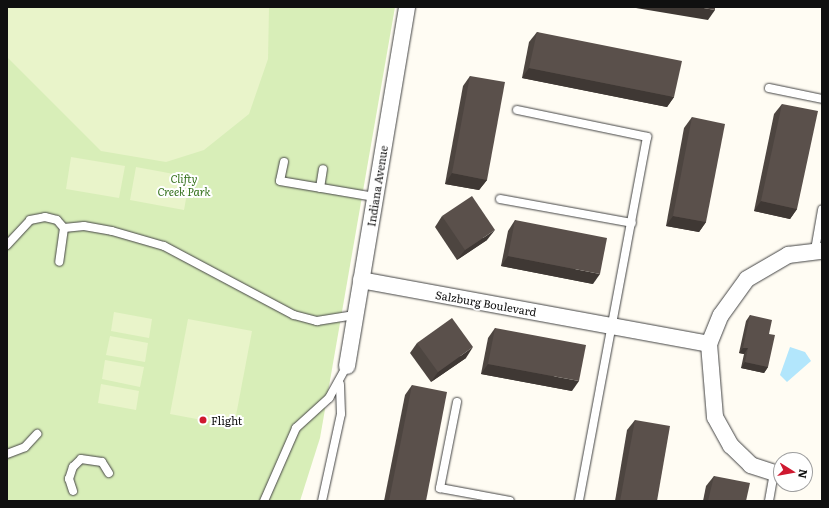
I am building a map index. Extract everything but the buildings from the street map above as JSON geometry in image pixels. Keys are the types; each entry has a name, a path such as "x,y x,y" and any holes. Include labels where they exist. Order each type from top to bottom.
{"street":[{"name":"Indiana Avenue","path":"347,366 407,7"},
{"path":"773,472 751,465 731,446 715,417 709,344 721,315 747,279 788,255 819,250"},
{"name":"Salzburg Boulevard","path":"361,280 709,344"}],"lane":[{"path":"769,88 822,99"},
{"path":"517,110 647,137 579,501"},
{"path":"284,162 280,180 375,197"},
{"path":"320,188 323,169"},
{"path":"500,199 632,223"},
{"path":"819,250 822,210"},
{"path":"7,245 30,220 45,217 57,220 64,228 59,262"},
{"path":"64,228 84,226 112,231 164,246 294,315 317,321 355,315"},
{"path":"322,501 341,414 340,384 347,366"},
{"path":"264,501 296,428 340,384"},
{"path":"457,402 440,488 510,501"},
{"path":"7,454 25,447 37,434"},
{"path":"73,491 69,479 73,467 81,459 91,458 102,462 109,473"},
{"path":"769,501 773,489"}],"green space":[{"name":"Clifty Creek Park","path":"7,7 395,7 320,438 300,501 7,501"},
{"path":"7,7 269,7 268,59 249,114 204,150 166,162 101,151 7,57"},
{"path":"71,157 125,166 119,198 66,189"},
{"path":"136,167 190,177 184,210 130,200"},
{"path":"114,312 152,319 149,338 111,331"},
{"path":"188,319 252,331 234,426 170,414"},
{"path":"110,336 148,343 145,362 106,355"},
{"path":"105,360 144,367 140,387 102,379"},
{"path":"101,384 139,391 136,410 98,403"}],"water":[{"path":"790,347 805,352 811,361 787,382 780,375"}],"place":[{"name":"Flight","path":"203,420"}]}
